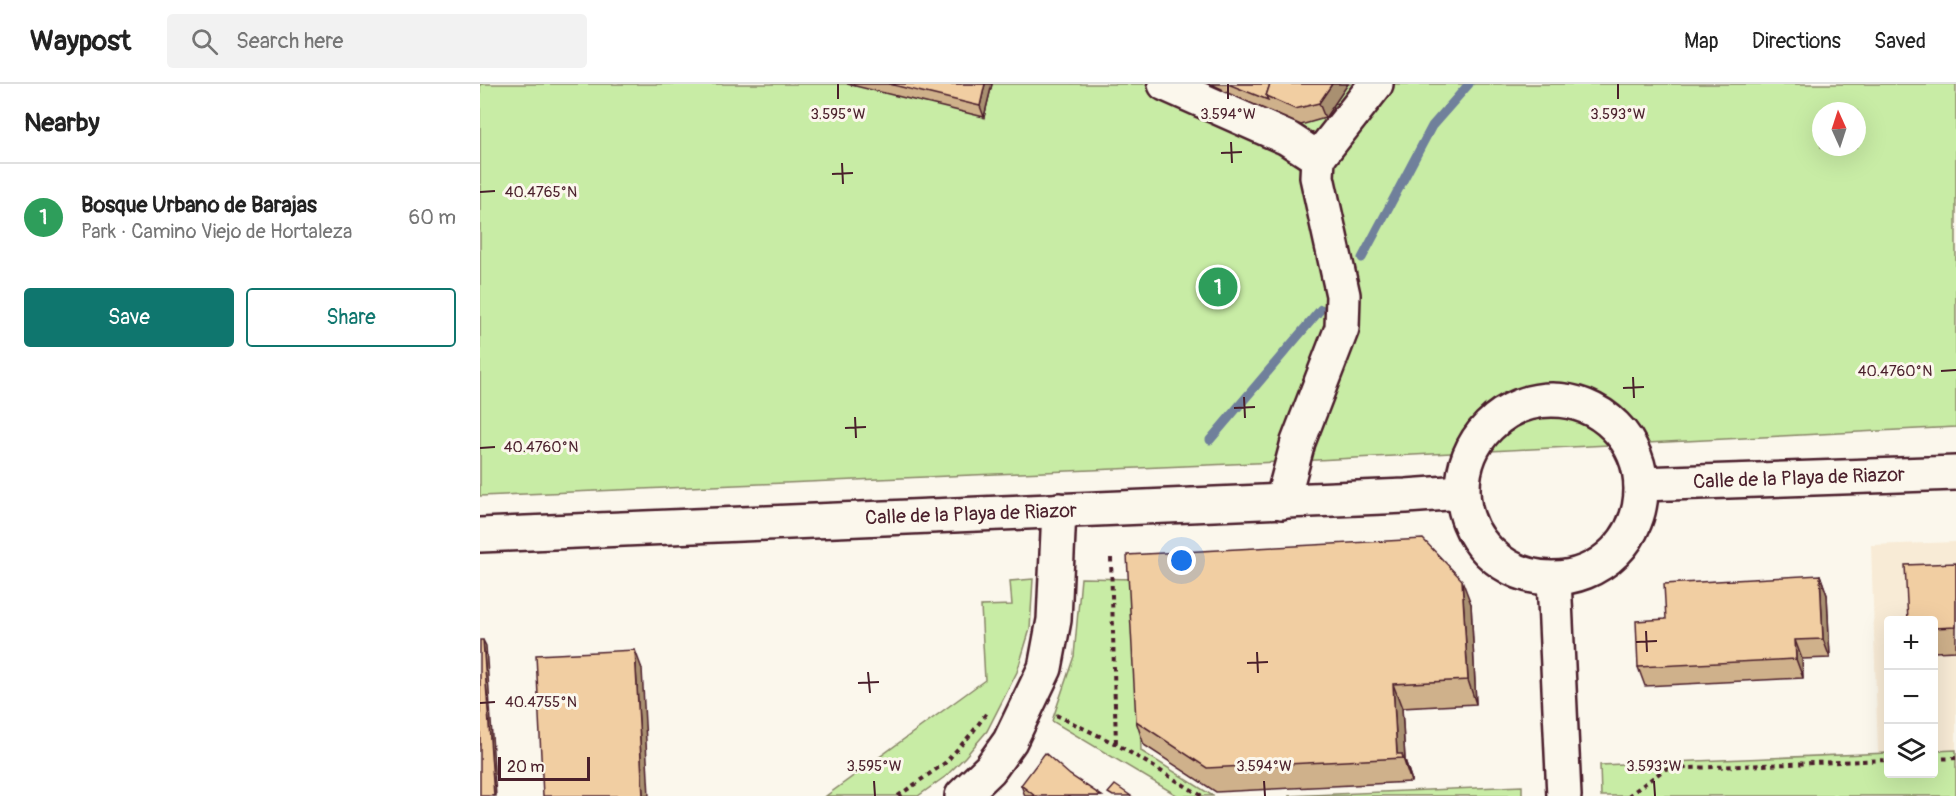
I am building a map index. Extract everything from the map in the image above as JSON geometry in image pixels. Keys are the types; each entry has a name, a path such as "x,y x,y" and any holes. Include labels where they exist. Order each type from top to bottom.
{"street":[{"path":"1165,84 1287,138 1318,158"},
{"path":"1281,502 1298,442 1342,328 1343,295 1317,177 1318,158 1376,84"},
{"path":"1563,401 1593,410 1617,428 1634,454 1641,484 1637,519 1618,550 1589,571 1554,579 1531,576 1509,568 1490,554 1476,536 1466,514 1462,492 1467,461 1482,434 1504,414 1533,403 1563,401"},
{"name":"Calle de la Playa de Riazor","path":"1641,484 1956,473"},
{"name":"Calle de la Playa de Riazor","path":"480,536 1281,502 1462,492"},
{"path":"962,796 990,769 1011,741 1045,668 1054,620 1059,510"},
{"path":"1554,579 1564,796"}],"path":[{"path":"1111,558 1116,744"},
{"path":"898,796 945,763 972,733 983,715 995,705"},
{"path":"1049,711 1116,744 1202,796"},
{"path":"1938,759 1956,758"},
{"path":"1628,796 1665,769 1884,760"}],"shaded area":[{"path":"1956,542 1956,750 1938,751 1938,616 1884,616 1884,753 1878,753 1871,545"}],"green space":[{"path":"480,84 1956,84 1956,427 1278,462 480,496"},
{"path":"1081,578 1136,579 1141,751 1213,796 1178,796 1052,721 1074,656"},
{"path":"1033,579 1030,629 1017,672 987,731 965,757 946,776 918,796 826,796 985,680 981,606 1012,605 1010,581"},
{"path":"1956,750 1956,796 1601,796 1600,765 1884,753 1884,778 1938,778 1938,751"},
{"path":"1522,786 1522,796 1288,796"}],"building":[{"path":"889,84 985,84 980,106"},
{"path":"1228,84 1270,84 1266,96 1268,100"},
{"path":"1270,84 1332,84 1319,103 1295,109 1266,96"},
{"path":"1423,539 1462,580 1468,680 1393,684 1397,754 1402,754 1403,758 1207,768 1136,721 1127,555"},
{"path":"1956,563 1956,627 1938,628 1938,616 1908,616 1905,565"},
{"path":"1820,575 1823,639 1795,640 1796,659 1638,667 1636,621 1666,619 1664,584"},
{"path":"480,640 483,640 494,796 480,796"},
{"path":"635,650 643,796 543,796 536,655"},
{"path":"1045,753 1070,775 1102,796 1035,796 1021,785"},
{"path":"1115,785 1131,796 1113,796 1108,793"}],"waterway":[{"path":"1362,258 1432,126 1469,84"},
{"path":"1210,440 1321,309"}],"place":[{"name":"Bosque Urbano de Barajas","path":"1218,287"}]}
